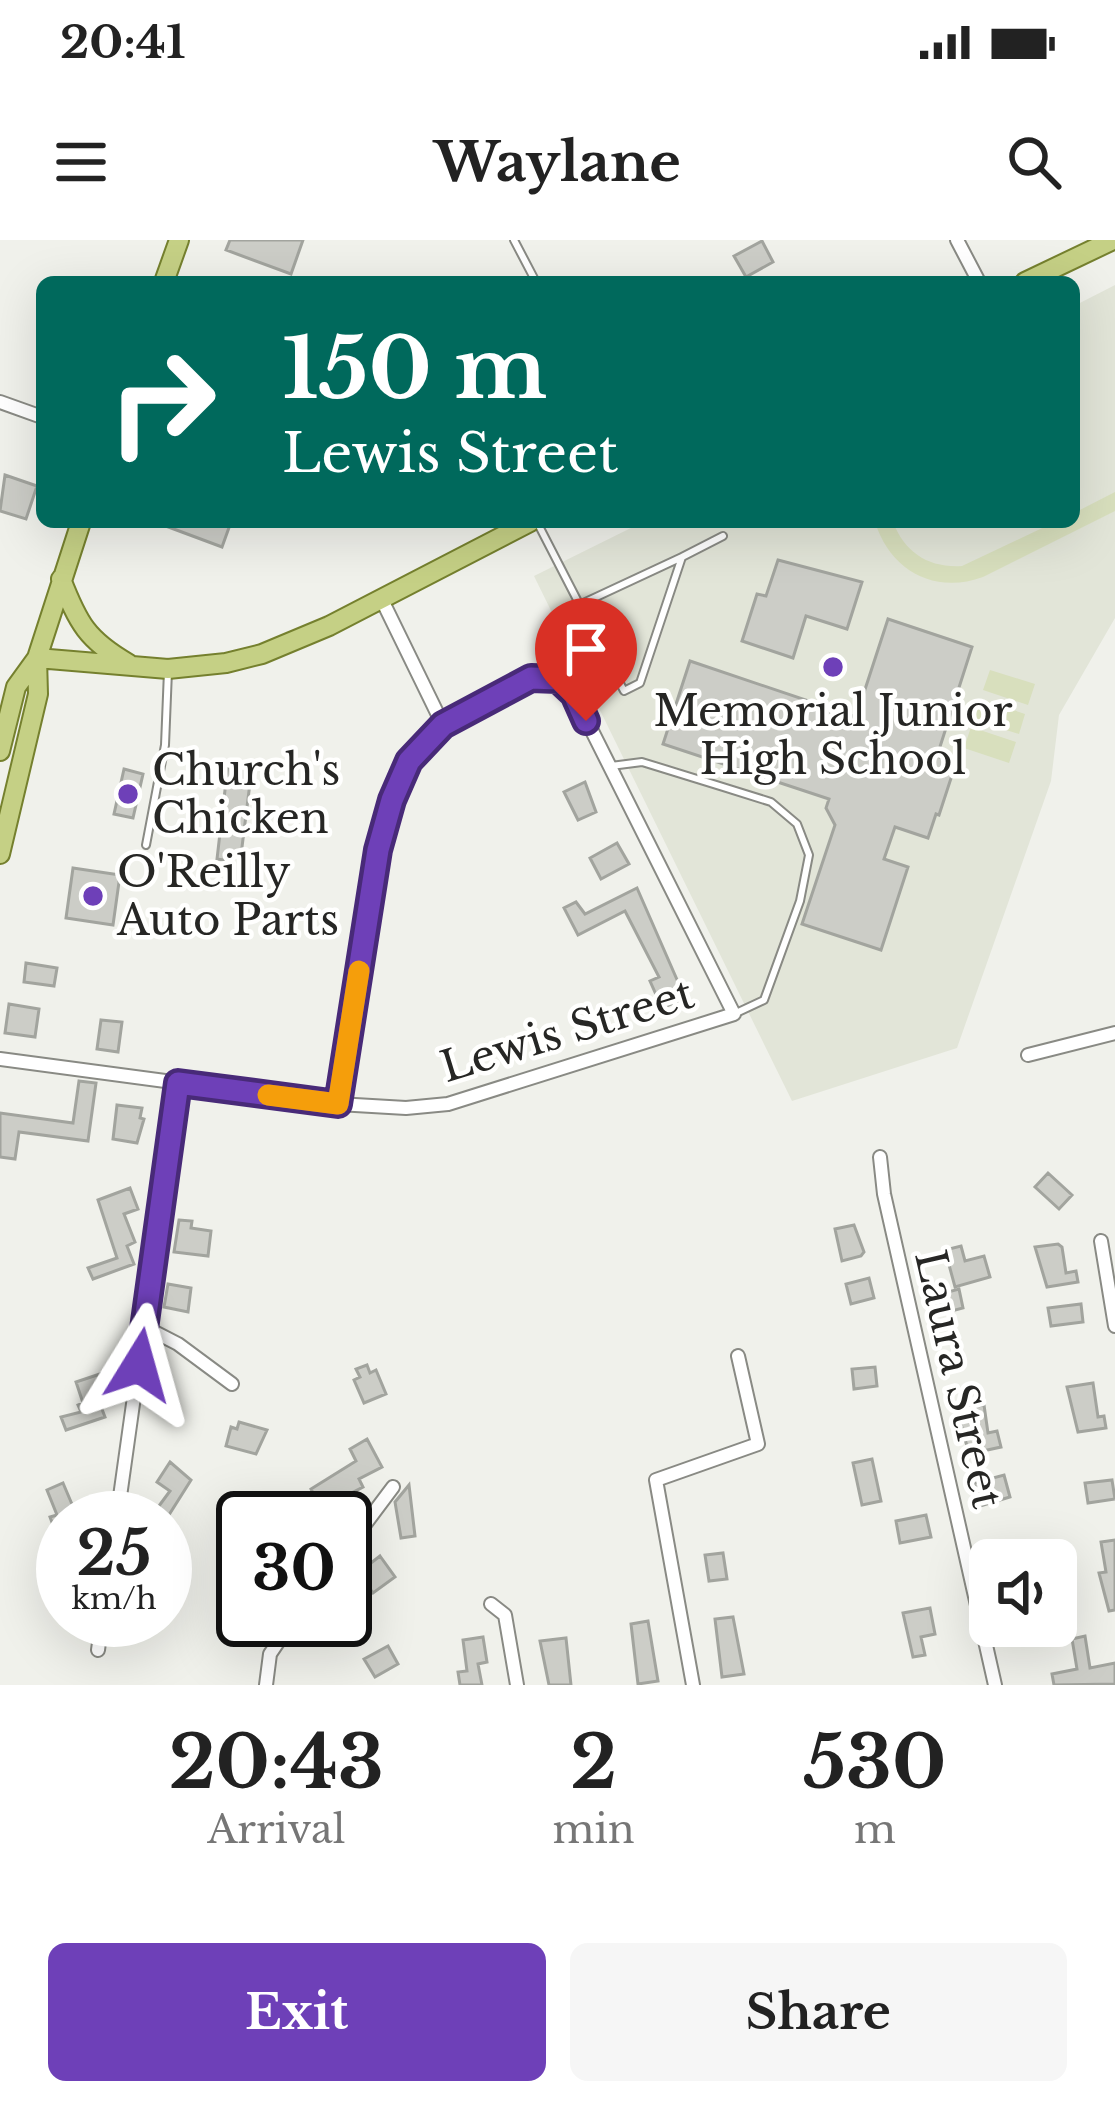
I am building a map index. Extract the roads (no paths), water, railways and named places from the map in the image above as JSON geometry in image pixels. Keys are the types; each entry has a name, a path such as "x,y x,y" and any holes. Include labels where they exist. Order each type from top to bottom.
{"main road":[{"path":"166,276 179,240"},
{"path":"1038,276 1113,240"},
{"path":"0,854 38,694 38,658 79,528"},
{"path":"38,658 168,669 262,654 300,640 522,528"},
{"path":"61,579 87,634 138,669"},
{"path":"0,751 16,687 38,658"}],"street":[{"path":"957,240 977,276"},
{"path":"0,402 36,415"},
{"path":"381,598 443,725"},
{"path":"338,1104 378,850 409,761 443,725 531,678 558,679 574,694 734,1014"},
{"name":"Lewis Street","path":"0,1059 338,1104 406,1108 448,1104 734,1014"},
{"path":"1028,1054 1115,1034"},
{"path":"121,1491 178,1083"},
{"name":"Laura Street","path":"880,1157 889,1216 995,1685"},
{"path":"1101,1241 1115,1326"},
{"path":"145,1327 178,1344 232,1384"},
{"path":"693,1685 656,1480 758,1444 738,1356"},
{"path":"372,1515 393,1487"},
{"path":"491,1604 505,1615 517,1685"},
{"path":"266,1685 275,1647"}],"lane":[{"path":"514,240 533,276"},
{"path":"537,528 623,692 640,682 682,556"},
{"path":"579,605 723,536"},
{"path":"146,845 165,745 168,669"},
{"name":"Lewis Street","path":"608,766 641,762 723,787 771,802 797,824 809,855 800,901 764,1000 734,1014"}],"place":[{"name":"Memorial Junior High School","path":"833,667"},
{"name":"Church's Chicken","path":"128,794"},
{"name":"O'Reilly Auto Parts","path":"93,896"}]}
